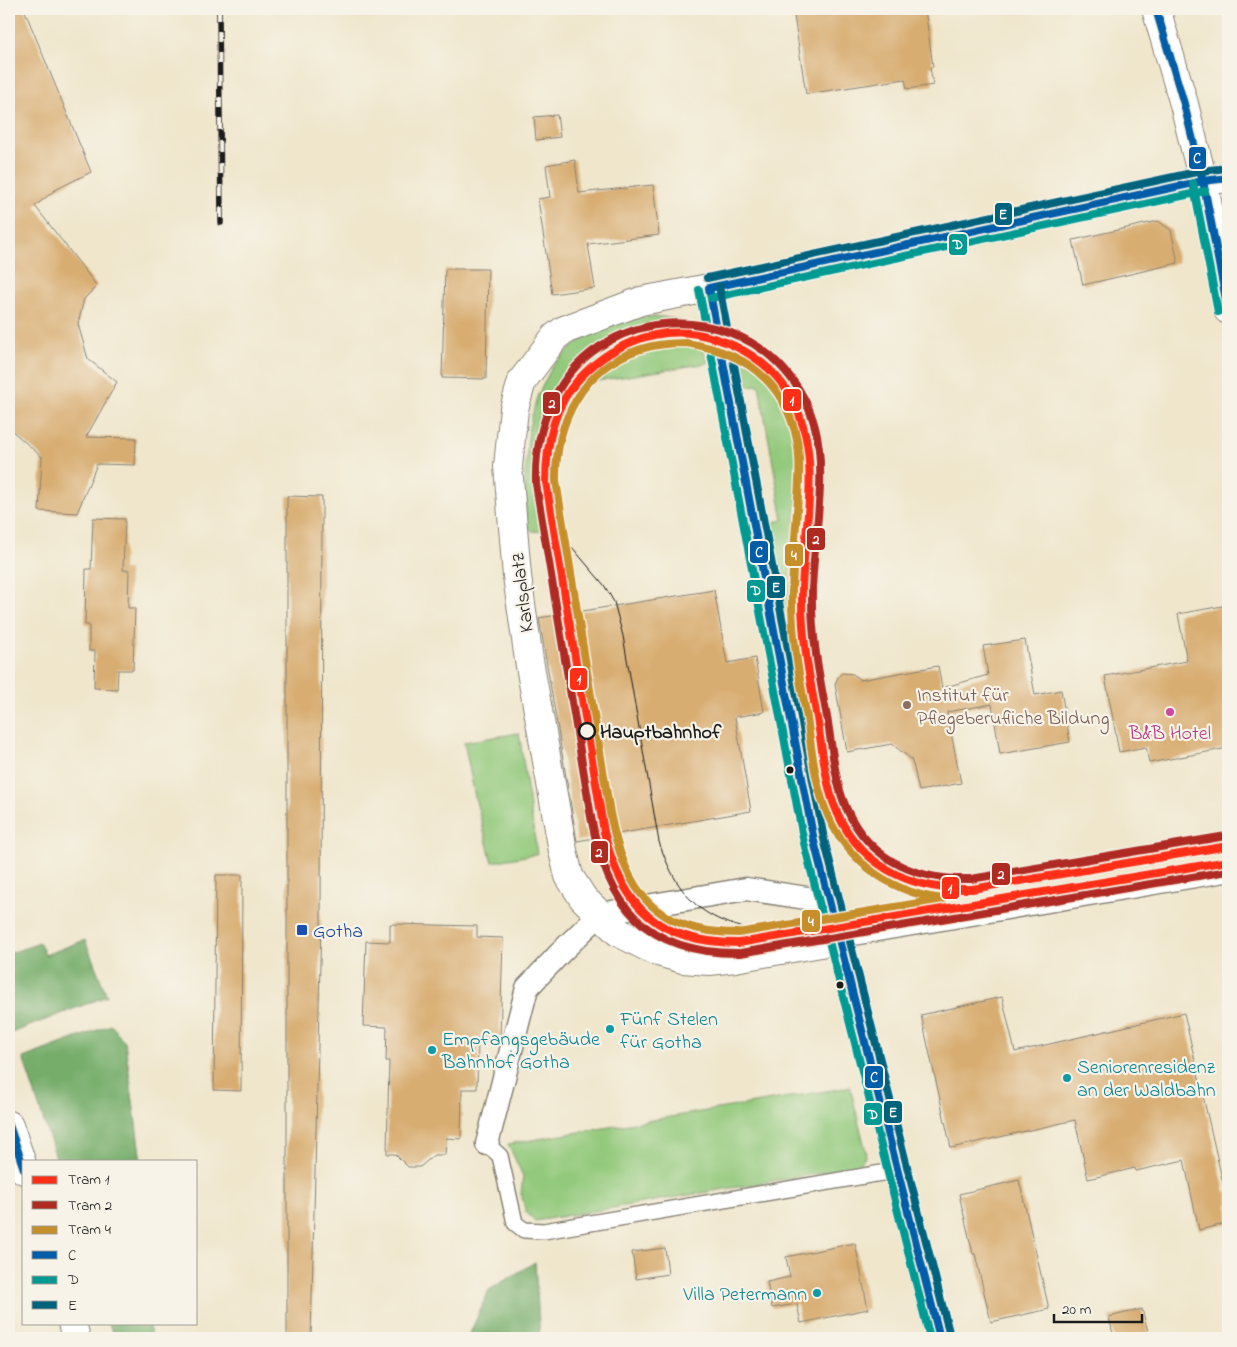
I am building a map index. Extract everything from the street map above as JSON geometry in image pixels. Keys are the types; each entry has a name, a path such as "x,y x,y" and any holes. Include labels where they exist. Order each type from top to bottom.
{"street":[{"path":"1156,9 1184,104 1216,179 1228,310"},
{"name":"Karlsplatz","path":"838,940 735,958 709,961 683,959 655,951 618,932 583,898 569,876 538,716 518,576 508,466 514,409 522,381 555,337 564,330 642,301 1216,179"},
{"path":"709,288 814,841 838,940 899,1170 940,1338"},
{"path":"487,1144 520,988 600,914 746,889 813,898"},
{"path":"9,1125 22,1164"},
{"path":"72,1324 76,1338"}],"lane":[{"path":"838,940 1228,874"},
{"path":"487,1144 500,1156 515,1223 524,1230 544,1231 899,1170"}],"green space":[{"path":"641,317 667,318 685,324 698,339 708,363 579,384 563,410 553,467 535,471 543,532 532,531 526,525 525,474 529,427 537,397 553,365 573,346 615,321"},
{"path":"743,358 765,373 782,394 792,418 797,444 799,471 790,580 790,606 801,682 795,684 765,524 783,520 759,385 748,386"},
{"path":"519,733 537,854 492,862 475,797 464,742"},
{"path":"85,940 107,996 9,1034 9,951 10,953 40,943 45,955"},
{"path":"111,1025 125,1042 141,1160 57,1160 23,1058"},
{"path":"850,1087 866,1152 861,1163 850,1168 535,1221 526,1212 521,1194 523,1176 508,1144"},
{"path":"535,1262 540,1338 468,1338 489,1290"},
{"path":"109,1324 148,1324 152,1338 114,1338"}],"building":[{"path":"9,9 24,9 91,172 55,190 35,206 97,286 84,299 78,324 88,359 117,382 86,437 136,438 135,465 97,464 77,513 39,511 42,457 9,428"},
{"path":"793,9 925,9 933,67 930,67 933,85 907,89 905,79 806,94"},
{"path":"557,115 560,137 536,140 534,117"},
{"path":"575,160 579,193 653,185 659,235 588,244 595,288 552,294 538,199 550,197 546,165"},
{"path":"1158,221 1171,230 1178,263 1083,285 1073,240"},
{"path":"445,269 488,269 486,379 442,378"},
{"path":"287,496 322,497 321,922 311,1338 287,1338"},
{"path":"93,518 125,519 123,570 129,570 128,608 135,608 133,670 118,670 117,689 94,688 95,651 89,651 89,625 85,625 86,569 91,569"},
{"path":"714,590 727,663 755,658 764,712 735,717 751,811 577,841 539,618"},
{"name":"B&B Hotel","path":"1228,605 1228,748 1149,763 1146,747 1119,752 1105,676 1187,661 1178,614"},
{"path":"1025,640 1035,695 1061,690 1070,742 1000,754 992,704 947,712 961,783 919,791 911,759 892,744 847,752 835,684 842,673 853,674 860,680 938,666 942,688 988,675 983,646"},
{"path":"216,875 242,875 241,1091 214,1090"},
{"name":"Empfangsgebäude Bahnhof Gotha","path":"390,924 477,926 477,937 503,938 500,1039 478,1038 477,1089 462,1089 461,1139 446,1138 445,1155 434,1155 420,1167 408,1167 395,1154 387,1154 389,1061 386,1061 387,1027 363,1026 366,941 390,942"},
{"name":"Seniorenresidenz an der Waldbahn","path":"1002,997 1015,1052 1184,1013 1225,1192 1228,1191 1228,1223 1199,1230 1184,1160 1136,1171 1135,1168 1088,1179 1075,1120 951,1148 921,1015"},
{"path":"1019,1180 1049,1309 991,1322 959,1194"},
{"name":"Villa Petermann","path":"855,1243 868,1309 801,1323 797,1304 772,1308 767,1282 790,1277 786,1257"},
{"path":"665,1248 668,1274 636,1279 632,1252"},
{"path":"1142,1309 1149,1335 1135,1338 1114,1338 1109,1317"}],"tram line":[{"name":"2","path":"1226,836 971,879 929,875 892,861 862,835 851,818 842,797 837,777 818,670 813,623 813,572 820,487 819,446 810,412 794,383 773,358 746,340 716,328 685,323 654,325 638,329 609,341 575,367 563,384 552,402 539,442 536,484 591,817 598,848 608,876 620,899 636,918 655,934 679,945 707,951 740,953 1228,871"},
{"name":"1","path":"1228,846 972,889 927,885 906,879 887,870 855,842 843,824 833,802 827,781 808,671 803,623 802,591 810,474 807,445 801,418 788,392 761,362 735,346 697,334 680,333 647,337 617,349 590,368 569,391 562,402 553,428 547,455 546,482 604,832 621,881 634,901 648,916 666,928 687,936 711,941 739,943 1228,861"},
{"name":"4","path":"686,343 721,351 751,367 764,377 775,390 785,405 792,422 799,455 799,489 792,581 793,623 796,655 814,767 828,817 851,852 866,866 901,888 921,895 943,899 738,933 709,931 685,925 665,916 648,902 635,885 625,865 616,841 610,813 556,481 557,459 567,418 576,400 588,383 603,369 620,357 641,349 664,344 686,343"},
{"path":"549,499 561,531 571,546 604,585 614,602 623,636 659,842 679,885 692,901 722,921 762,932 787,935"}],"railway":[{"path":"219,9 221,223"}],"transit line":[{"name":"C","path":"1156,9 1184,104 1203,181 1228,310"},
{"name":"E","path":"707,278 1201,171 1227,168"},
{"name":"C","path":"709,288 1203,181 1228,178"},
{"name":"D","path":"1193,183 1218,312"},
{"name":"D","path":"711,298 1205,191"},
{"name":"E","path":"719,286 824,839 950,1336"},
{"name":"C","path":"709,288 814,841 940,1338"},
{"name":"D","path":"699,290 804,843 930,1338"},
{"name":"C","path":"9,1125 22,1163"}],"place":[{"name":"Institut für Pflegeberufliche Bildung","path":"907,705"},
{"name":"B&B Hotel","path":"1170,712"},
{"name":"Hauptbahnhof","path":"587,731"},
{"name":"Gotha","path":"302,930"},
{"name":"Fünf Stelen für Gotha","path":"610,1029"},
{"name":"Empfangsgebäude Bahnhof Gotha","path":"432,1050"},
{"name":"Seniorenresidenz an der Waldbahn","path":"1067,1078"},
{"name":"Villa Petermann","path":"817,1293"}]}
